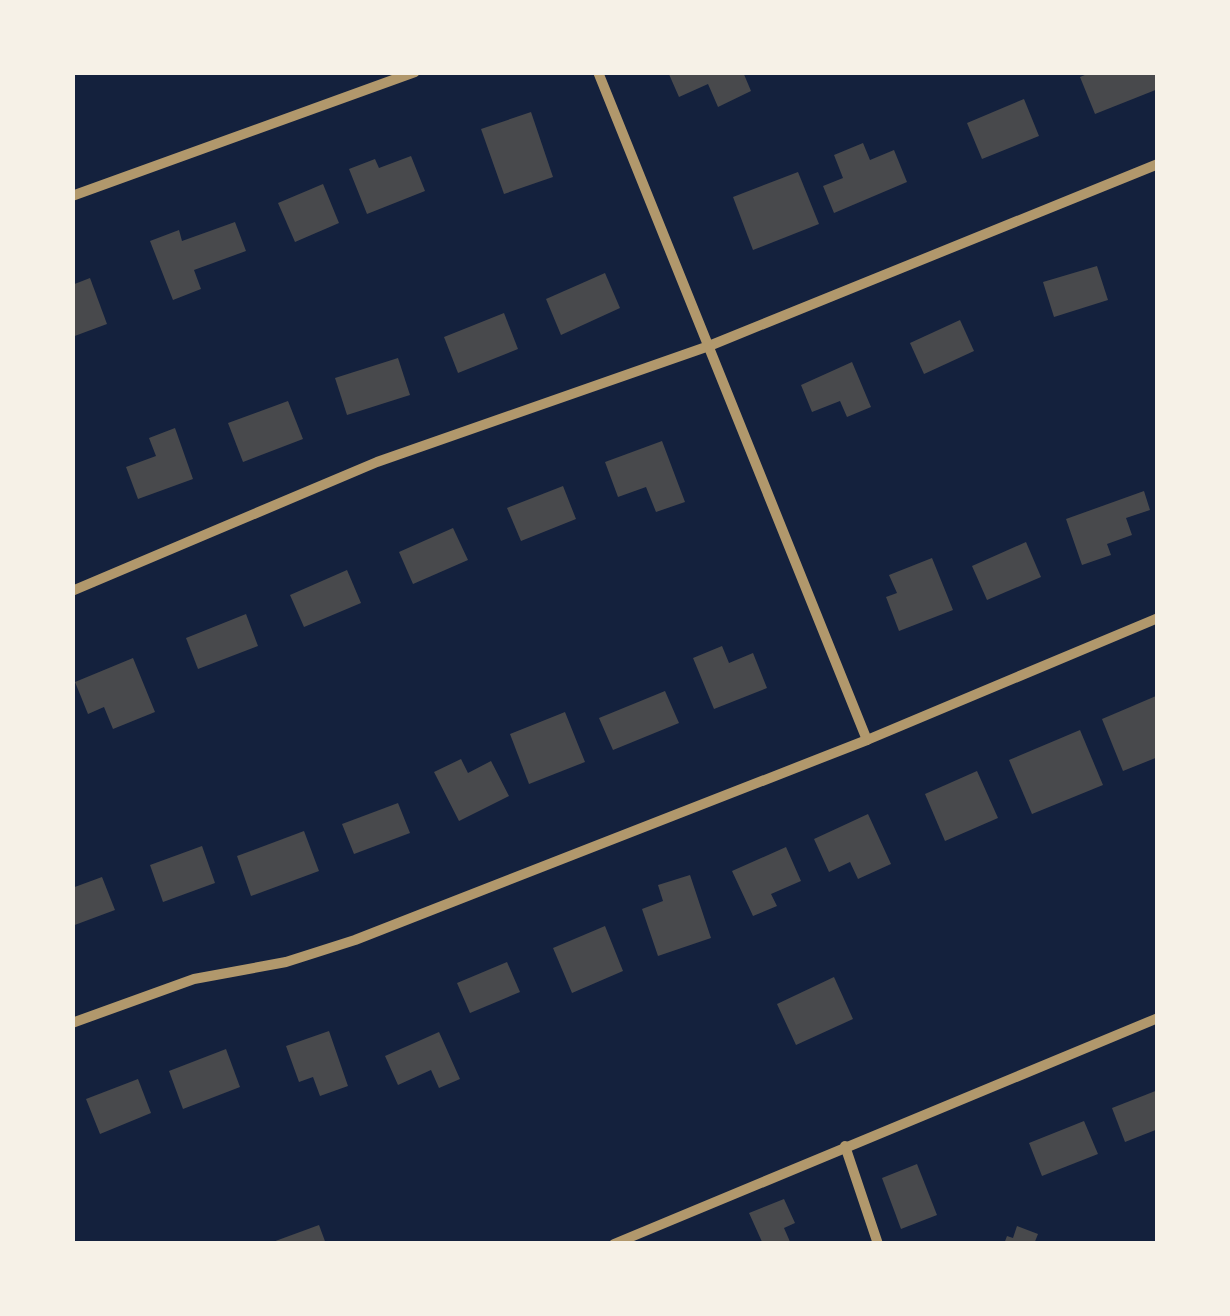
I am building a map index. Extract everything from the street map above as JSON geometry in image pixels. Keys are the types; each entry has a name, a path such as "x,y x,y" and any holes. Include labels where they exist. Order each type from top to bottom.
{"street":[{"path":"72,196 414,72"},
{"path":"598,72 866,740"},
{"path":"72,590 378,462 709,346 1158,164"},
{"path":"72,1023 194,980 286,962 355,940 866,740 1158,618"},
{"path":"614,1244 1158,1018"},
{"path":"845,1146 878,1244"}],"building":[{"path":"668,72 743,72 751,91 718,107 708,84 679,97"},
{"path":"1092,72 1158,72 1158,89 1095,114 1080,77"},
{"path":"1024,99 1039,136 982,159 967,123"},
{"path":"531,112 553,177 504,194 481,129"},
{"path":"863,143 870,160 894,150 907,182 834,213 823,186 843,178 834,155"},
{"path":"411,156 425,191 367,214 349,169 375,159 379,168"},
{"path":"798,172 819,224 753,250 733,197"},
{"path":"323,184 339,223 295,242 278,203"},
{"path":"235,222 246,251 194,270 201,289 173,300 150,241 179,230 182,241"},
{"path":"1097,266 1108,300 1054,317 1043,282"},
{"path":"605,273 620,308 561,335 546,299"},
{"path":"90,278 107,324 72,337 72,285"},
{"path":"504,313 518,349 458,373 444,337"},
{"path":"960,320 974,351 924,374 910,343"},
{"path":"398,358 410,395 347,415 335,378"},
{"path":"852,362 871,407 847,417 840,401 812,412 801,385"},
{"path":"288,401 303,439 243,462 228,423"},
{"path":"175,428 193,479 138,499 126,467 156,456 149,438"},
{"path":"662,441 685,502 656,512 646,487 618,497 605,462"},
{"path":"563,486 576,519 521,541 507,508"},
{"path":"1144,491 1150,510 1126,518 1132,535 1107,544 1111,555 1082,565 1066,519"},
{"path":"453,528 468,560 413,584 399,552"},
{"path":"1026,542 1041,577 987,600 972,566"},
{"path":"932,558 953,610 899,631 886,597 897,593 889,575"},
{"path":"347,570 361,603 304,627 290,595"},
{"path":"246,614 258,646 198,669 186,638"},
{"path":"722,646 729,663 753,653 767,688 714,709 693,658"},
{"path":"133,658 155,712 113,729 104,707 88,714 75,682"},
{"path":"665,691 679,723 613,750 599,718"},
{"path":"1156,696 1158,757 1123,771 1102,719"},
{"path":"565,712 585,762 529,784 510,734"},
{"path":"1080,730 1103,785 1032,814 1009,760"},
{"path":"461,759 468,773 491,761 509,796 459,821 434,772"},
{"path":"977,771 998,818 945,841 925,794"},
{"path":"398,803 410,833 354,854 342,824"},
{"path":"868,814 891,864 858,879 850,862 829,872 814,839"},
{"path":"304,831 319,871 251,896 237,856"},
{"path":"202,846 215,883 163,902 150,865"},
{"path":"786,847 801,881 771,894 777,906 753,916 732,871"},
{"path":"690,875 711,938 658,956 642,909 663,901 658,885"},
{"path":"102,877 115,910 72,926 72,888"},
{"path":"605,926 623,971 572,993 553,948"},
{"path":"507,962 520,992 470,1013 457,983"},
{"path":"834,977 853,1019 796,1045 777,1004"},
{"path":"329,1031 348,1086 320,1096 313,1077 299,1082 286,1046"},
{"path":"439,1032 460,1079 439,1088 431,1070 398,1085 385,1056"},
{"path":"226,1049 240,1087 183,1109 169,1071"},
{"path":"138,1079 151,1113 100,1134 86,1099"},
{"path":"1158,1090 1158,1129 1125,1142 1112,1108"},
{"path":"1084,1121 1098,1154 1042,1176 1029,1143"},
{"path":"917,1164 937,1215 901,1229 882,1178"},
{"path":"784,1199 795,1223 784,1228 791,1244 763,1244 749,1213"},
{"path":"319,1225 326,1244 270,1244 270,1243"},
{"path":"1017,1226 1038,1234 1034,1244 1004,1244 1007,1236 1013,1238"}]}
